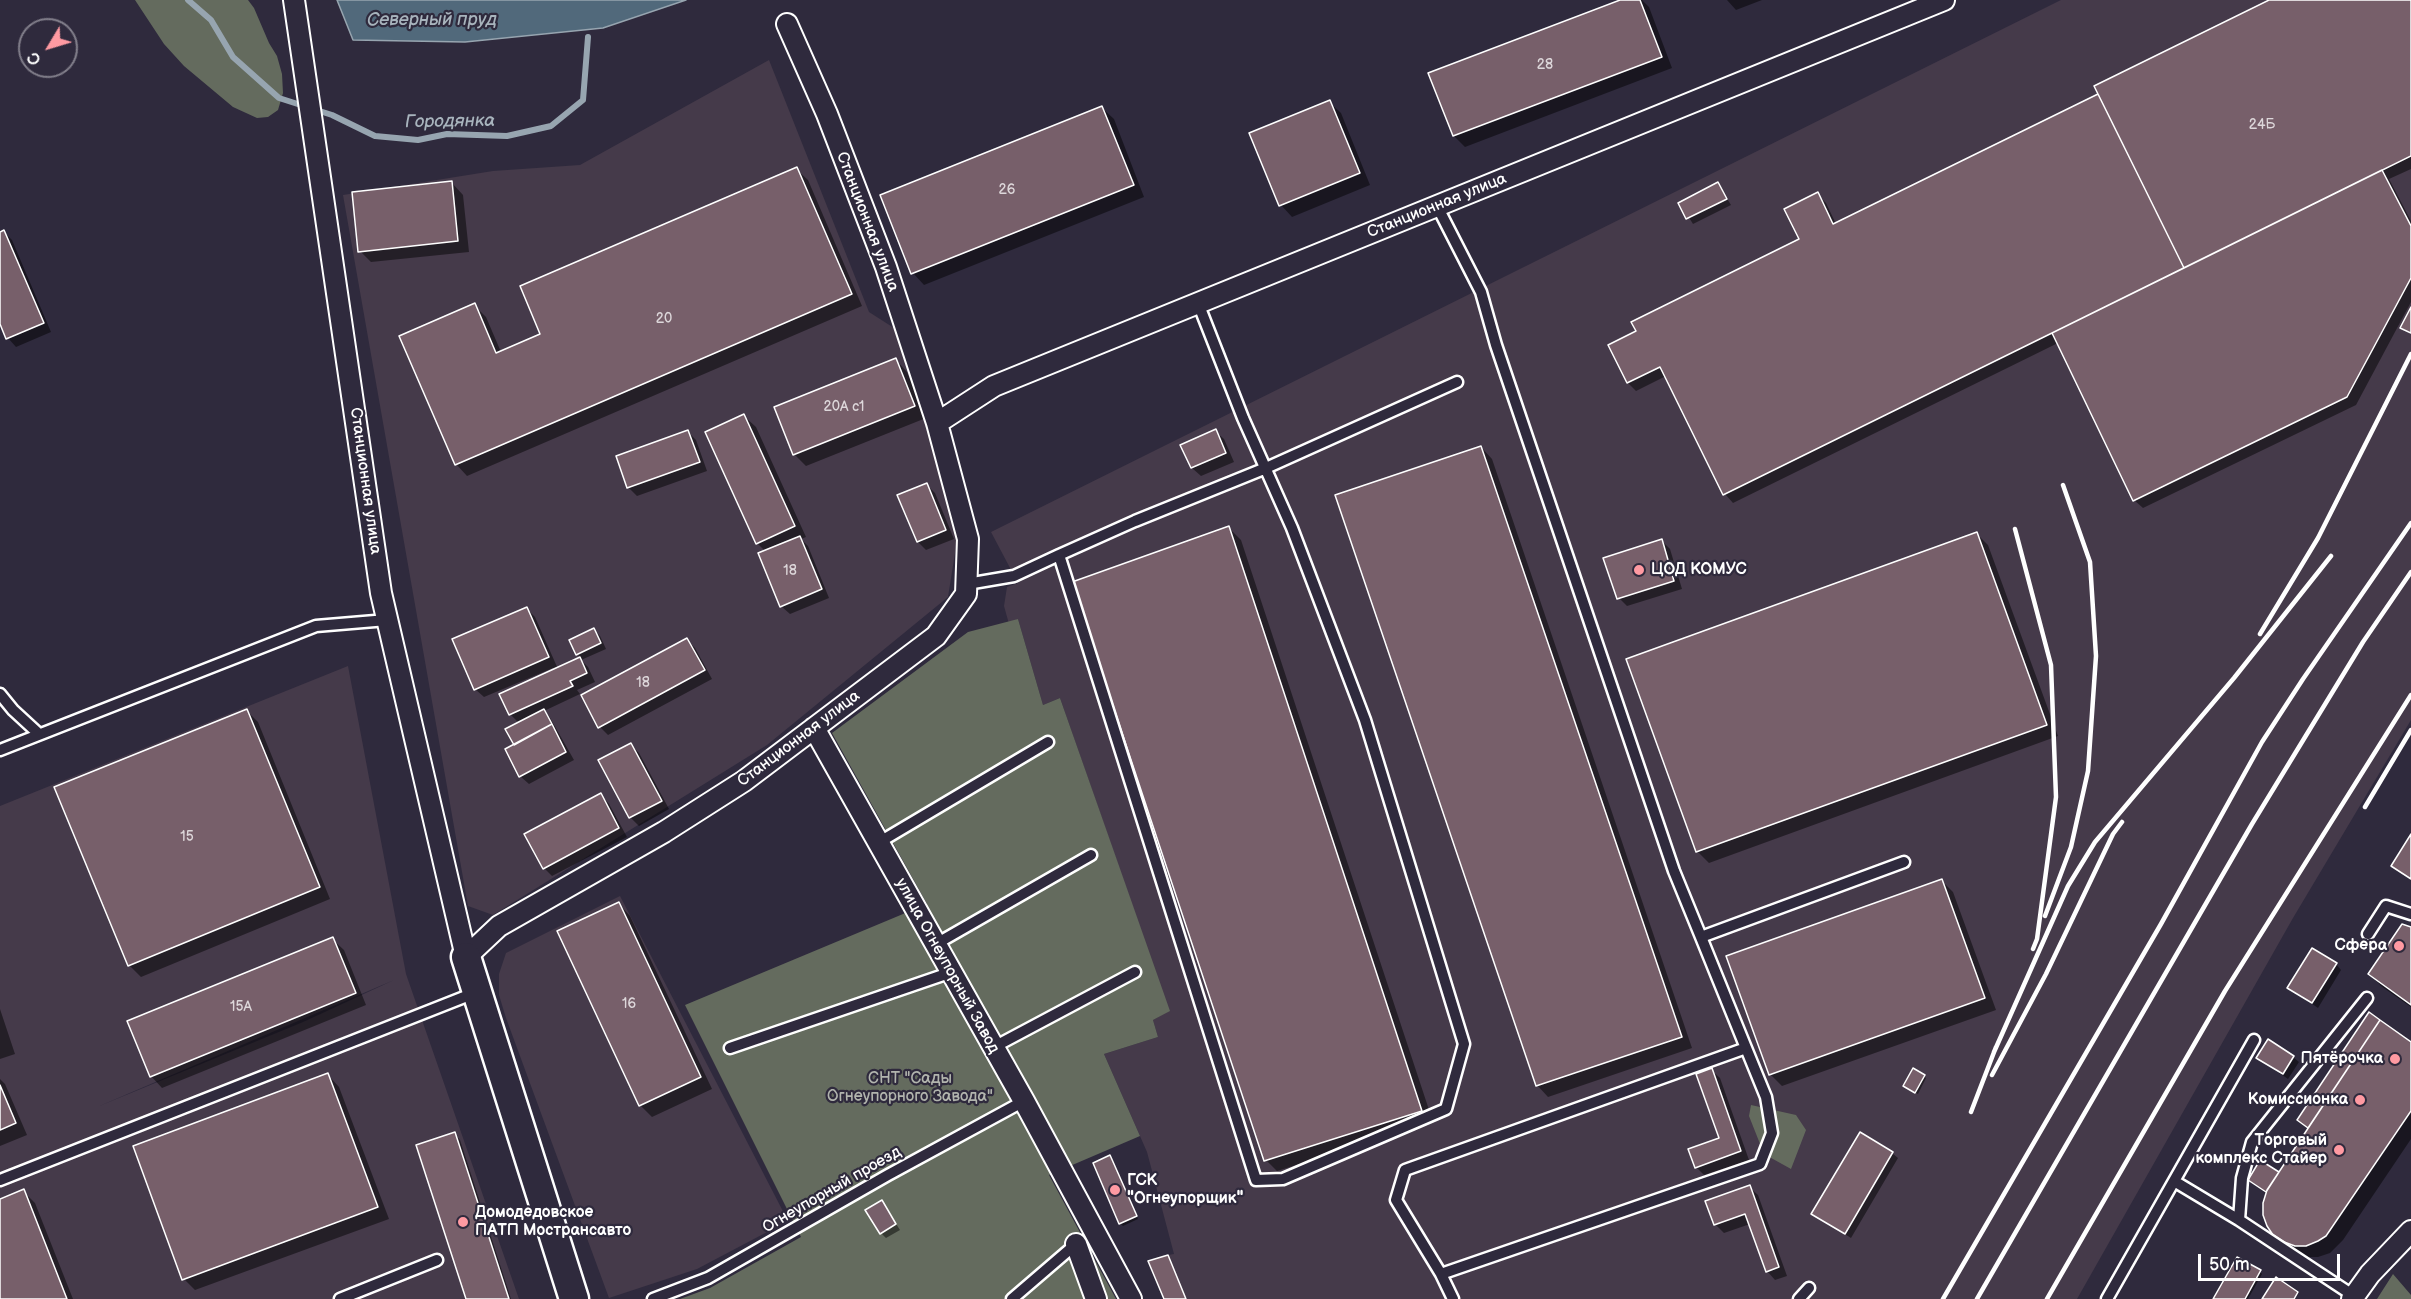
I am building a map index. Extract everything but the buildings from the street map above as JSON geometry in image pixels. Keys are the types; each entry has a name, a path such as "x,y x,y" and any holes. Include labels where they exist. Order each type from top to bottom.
{"street":[{"name":"Станционная улица","path":"294,0 379,582 387,620 466,957 574,1299"},
{"name":"Станционная улица","path":"937,423 994,386 1944,0"},
{"name":"Станционная улица","path":"466,957 499,926 664,832 744,781 936,636 966,594 968,539 937,423 886,267 827,114 788,24"},
{"name":"улица Огнеупорный Завод","path":"814,728 1024,1101 1131,1299"},
{"path":"2353,1297 2370,1274 2411,1231"},
{"path":"1076,1244 1096,1299"}],"lane":[{"path":"1437,206 1481,292 1504,368 1674,871 1766,1097 1772,1133 1760,1164 1441,1274"},
{"path":"1059,555 1256,1180 1283,1179 1446,1109 1464,1044 1365,720 1292,528 1243,418 1198,303"},
{"path":"967,584 1014,576 1135,521 1266,468 1457,381"},
{"path":"0,750 316,626 387,620"},
{"path":"0,694 13,710 39,734"},
{"path":"878,843 1048,742"},
{"path":"936,944 1091,855"},
{"path":"1701,937 1904,862"},
{"path":"2368,934 2386,906 2411,914"},
{"path":"730,1048 952,972"},
{"path":"994,1047 1135,972"},
{"path":"0,1180 477,992"},
{"path":"2239,1220 2242,1178 2252,1142 2367,998"},
{"path":"2107,1299 2254,1040"},
{"path":"1453,1299 1441,1274 1396,1200 1405,1170 1746,1048"},
{"name":"Огнеупорный проезд","path":"653,1299 708,1278 888,1175 1024,1101"},
{"path":"2174,1181 2239,1220 2353,1297"},
{"path":"1012,1299 1076,1244"},
{"path":"340,1299 437,1260"},
{"path":"1799,1299 1809,1288"}],"shaded area":[{"path":"2061,0 2411,0 2411,720 2293,918 2077,1299 1186,1299 1168,1255 1174,1254 1147,1152 1104,1054 1158,1037 1153,1020 1169,1011 1060,698 1043,705 1018,619 1009,624 1004,606 1007,587 1018,583 991,532"},
{"path":"769,60 869,312 894,328 959,528 948,597 767,745 493,915 468,906 343,195 493,171 580,165"},
{"path":"348,666 406,974 519,1299 0,1299 0,806","holes":["394,980 303,1022 97,1107"]},
{"path":"620,896 788,1221 697,1269 609,1298 506,1018 499,995 499,974 506,953"}],"green space":[{"path":"135,0 248,0 277,56 282,74 283,93 278,110 268,117 257,118 233,107 184,66 164,44"},
{"name":"СНТ \"Сады Огнеупорного Завода\"","path":"1018,619 1043,705 1060,698 1170,1011 1153,1020 1158,1037 1104,1054 1140,1136 1049,1175 1116,1299 680,1299 710,1288 801,1237 685,1005 927,904 832,733 968,632"},
{"path":"1751,1105 1796,1115 1806,1130 1791,1169 1764,1154 1749,1116"},
{"path":"2393,1274 2411,1295 2411,1299 2377,1299"}],"water":[{"name":"Северный пруд","path":"337,0 686,0 603,28 465,42 353,40"}],"waterway":[{"name":"Городянка","path":"188,0 211,20 233,57 279,98 332,115 375,136 418,140 447,134 507,136 551,126 583,100 588,37"}],"railway":[{"path":"2260,634 2318,538 2411,354"},
{"path":"2045,916 2071,847 2088,771 2096,656 2090,562 2063,485"},
{"path":"1943,1299 2161,924 2262,742 2411,523"},
{"path":"2015,529 2051,665 2056,797 2037,939 2033,949"},
{"path":"1994,1052 2068,886 2095,842 2234,678 2331,556"},
{"path":"1977,1299 2252,824 2363,642 2411,572"},
{"path":"2047,1299 2225,991 2411,695"},
{"path":"2365,807 2411,730"},
{"path":"1992,1075 2046,974 2113,834 2122,822"},
{"path":"1971,1112 1996,1047"}],"place":[{"name":"ЦОД КОМУС","path":"1639,570"},
{"name":"Сфера","path":"2399,946"},
{"name":"Пятёрочка","path":"2395,1059"},
{"name":"Комиссионка","path":"2360,1100"},
{"name":"Торговый комплекс Стайер","path":"2339,1150"},
{"name":"ГСК \"Огнеупорщик\"","path":"1115,1190"},
{"name":"Домодедовское ПАТП Мострансавто","path":"463,1222"}]}
